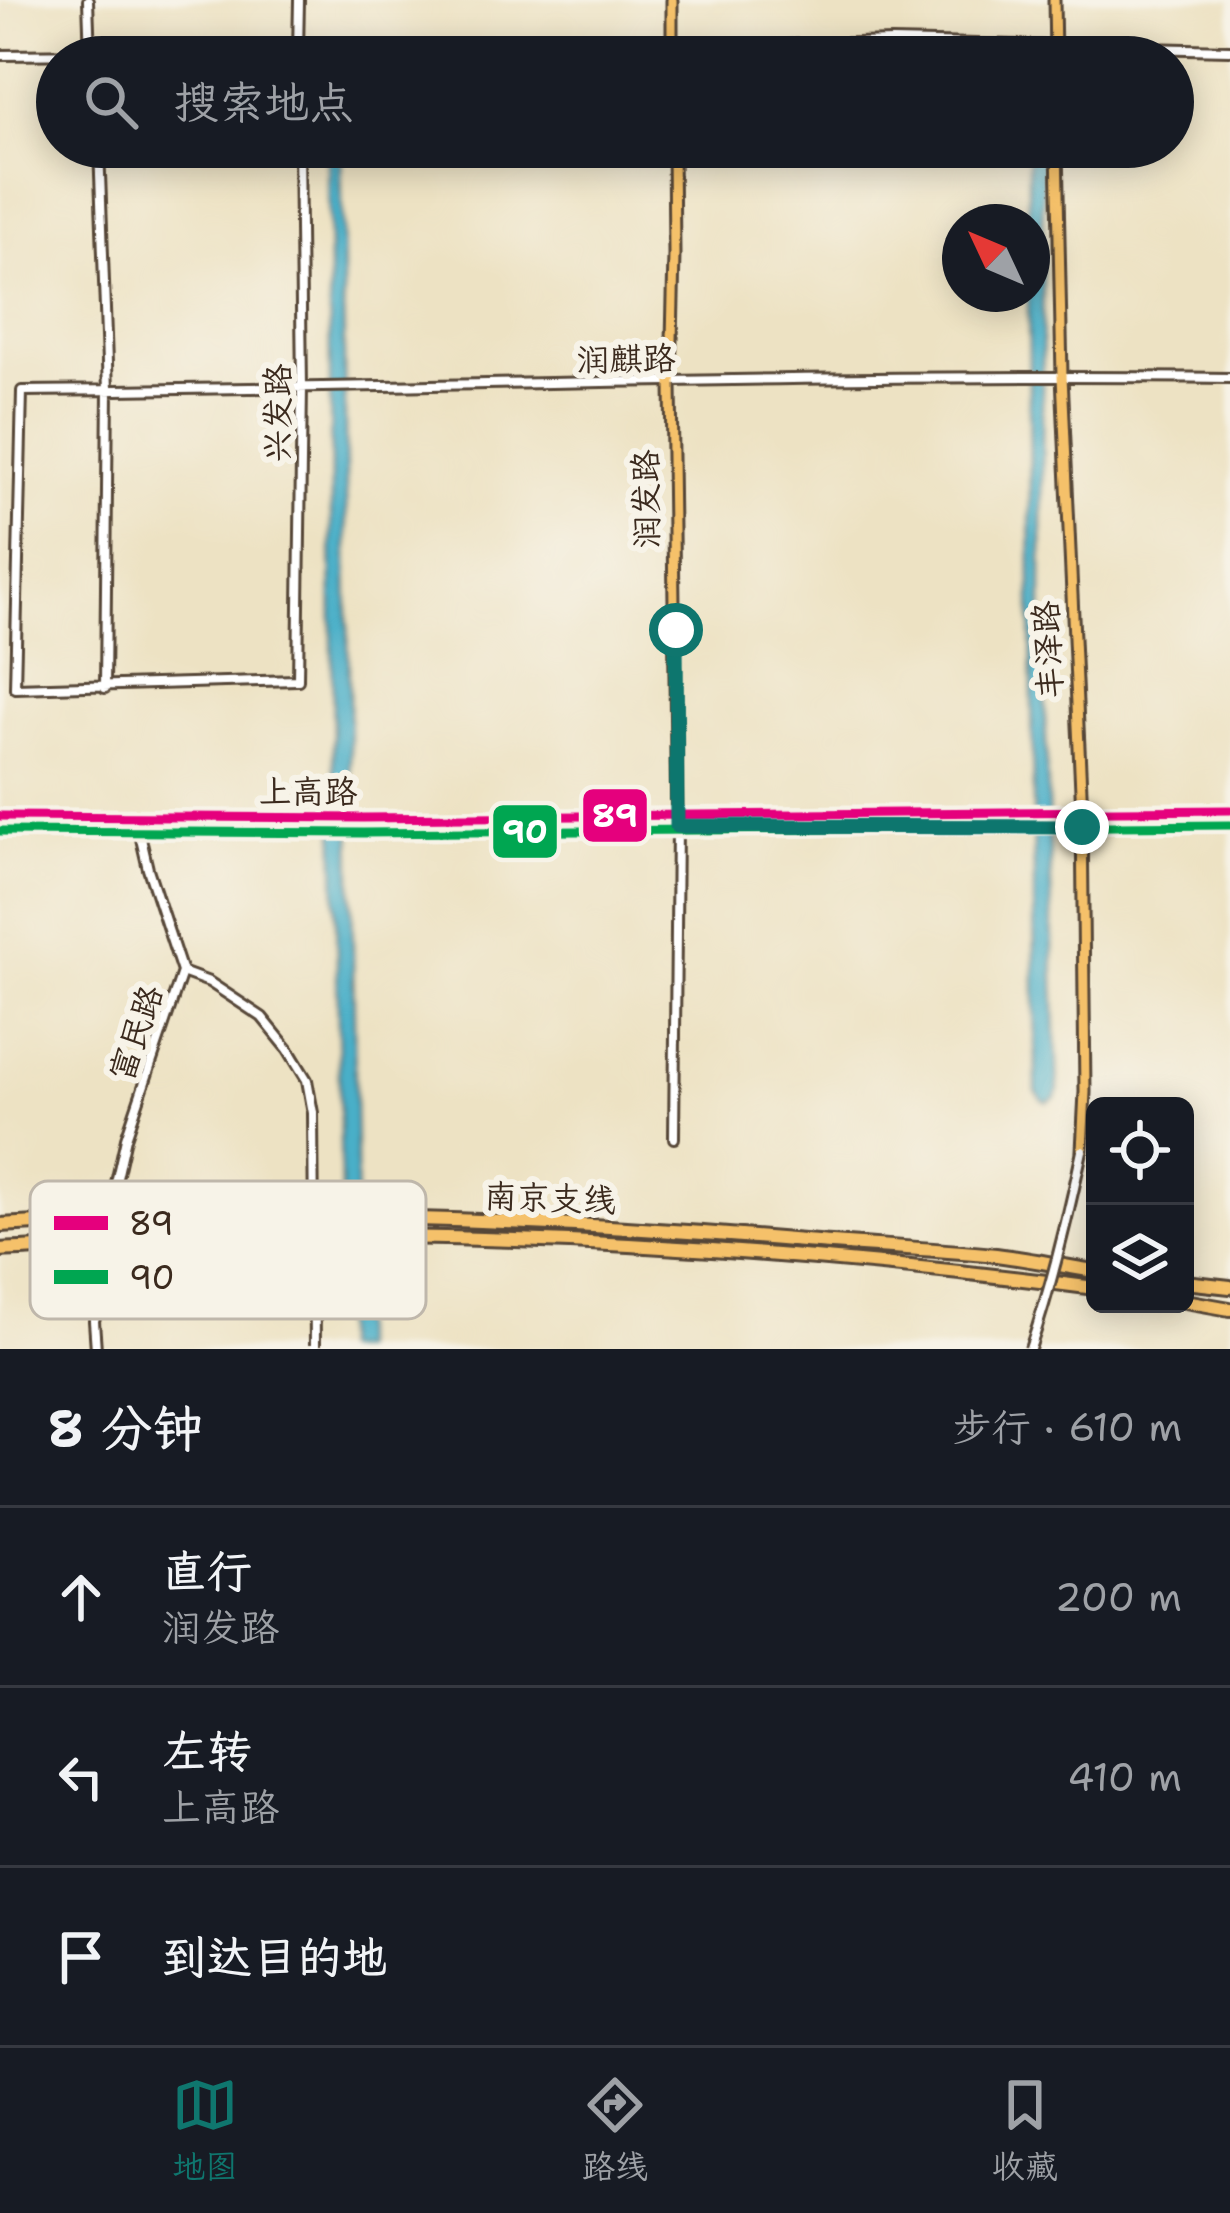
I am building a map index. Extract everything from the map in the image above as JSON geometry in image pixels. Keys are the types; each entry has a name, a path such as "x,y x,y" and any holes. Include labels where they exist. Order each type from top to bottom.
{"highway":[{"name":"南京支线","path":"426,1221 726,1234 997,1256 1086,1270"},
{"name":"南京支线","path":"0,1225 30,1223"},
{"name":"南京支线","path":"426,1239 753,1252 1086,1287"},
{"name":"南京支线","path":"0,1250 30,1249"},
{"path":"1194,1283 1230,1287"},
{"path":"1194,1303 1230,1309"}],"main road":[{"path":"671,36 672,0"},
{"path":"1054,0 1054,36"},
{"name":"润发路","path":"673,168 670,383 677,820"},
{"name":"丰泽路","path":"1057,168 1082,813 1082,1151"},
{"name":"上高路","path":"0,816 617,816 633,827 677,820 1230,811"},
{"name":"上高路","path":"677,820 1230,825"}],"street":[{"path":"88,0 89,36"},
{"path":"298,0 298,36"},
{"path":"1194,49 1230,50"},
{"path":"0,55 36,55"},
{"path":"100,168 108,390 105,688"},
{"name":"兴发路","path":"105,688 298,680 299,168"},
{"name":"润麒路","path":"105,688 15,688 22,391 1230,377"},
{"name":"富民路","path":"116,1181 125,1138 182,972 136,817"},
{"name":"润发路","path":"674,1138 677,820"},
{"path":"182,972 209,982 262,1017 308,1080 314,1181"},
{"path":"1030,1349 1066,1228 1082,1151"},
{"path":"95,1319 96,1349"}],"water":[{"path":"328,168 341,168 356,1181 341,1181"},
{"path":"1028,168 1043,168 1043,204 1028,204"},
{"path":"1028,312 1043,312 1042,620 1058,1091 1048,1102 1036,1091"},
{"path":"341,1319 359,1319 359,1349 341,1349"}],"transit line":[{"name":"89","path":"0,816 363,818 1230,810"},
{"name":"90","path":"0,831 363,833 1230,825"}],"route":[{"path":"676,630 677,826 1082,827"}]}
